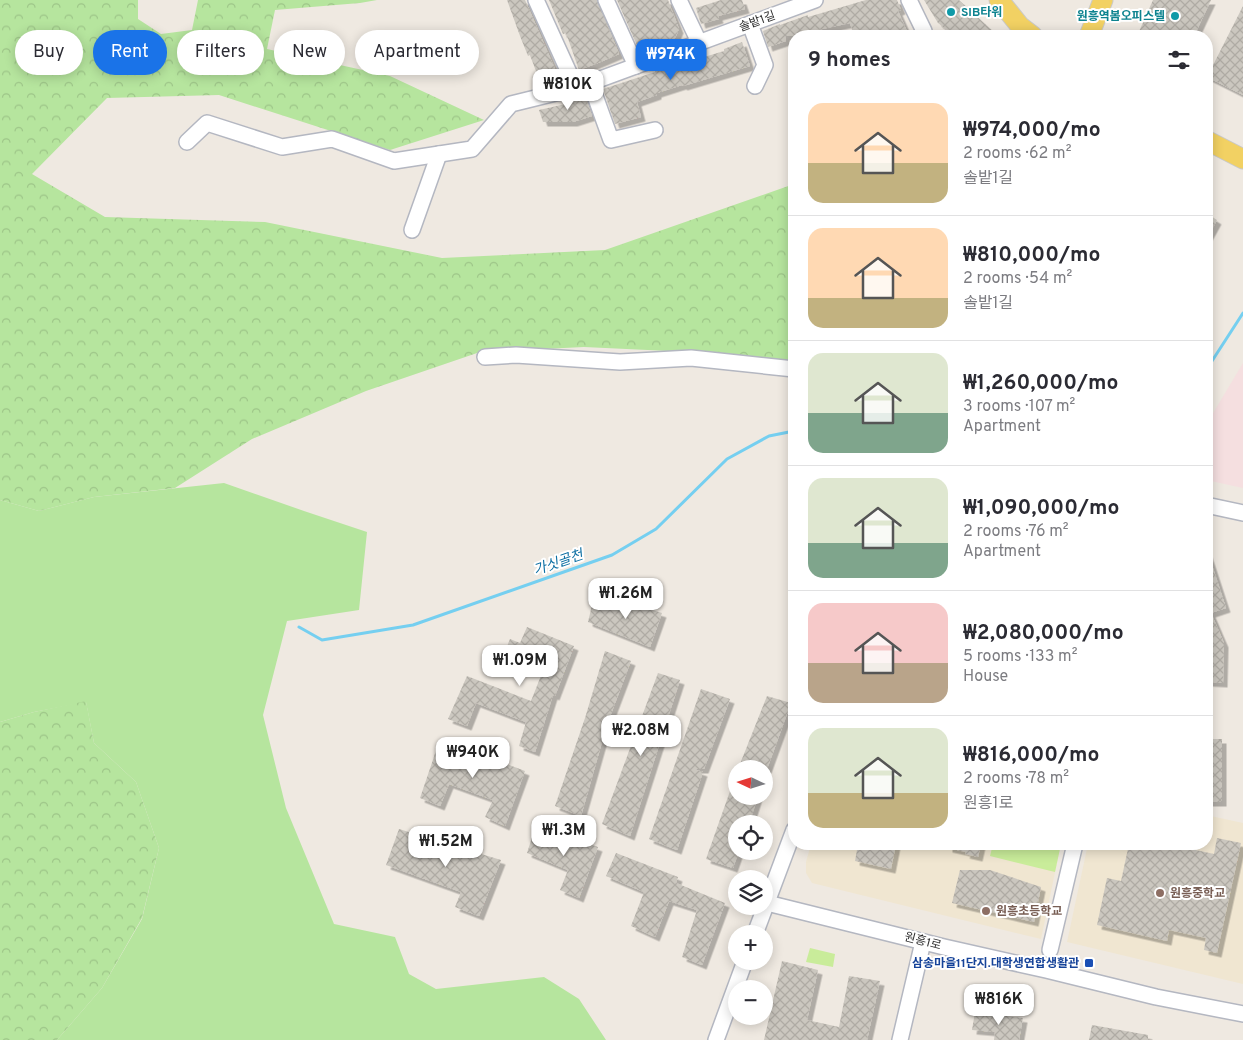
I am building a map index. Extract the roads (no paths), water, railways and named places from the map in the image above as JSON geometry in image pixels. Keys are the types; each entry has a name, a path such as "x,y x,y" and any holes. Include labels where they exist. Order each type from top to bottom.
{"main road":[{"path":"999,0 1025,30"},
{"path":"1091,30 1103,0"},
{"path":"1213,144 1243,159"}],"street":[{"path":"536,0 611,140 655,130"},
{"path":"606,0 636,66"},
{"path":"680,0 699,42"},
{"name":"솔밭1길","path":"187,142 207,123 282,147 332,139 394,161 472,149 511,104 583,85 815,0"},
{"path":"909,0 924,30"},
{"path":"750,24 765,65 755,86"},
{"path":"412,230 439,154"},
{"path":"485,357 516,354 620,362 691,358 788,368"},
{"path":"1213,507 1243,513"},
{"path":"773,887 788,846"},
{"path":"1050,950 1074,850"},
{"name":"원흥1로","path":"773,904 1156,997 1243,1014"},
{"path":"900,1040 923,942"},
{"path":"716,1040 742,970"}],"waterway":[{"name":"가싯골천","path":"1213,359 1243,313"},
{"name":"가싯골천","path":"299,627 322,640 413,625 612,555 656,529 727,459 769,436 788,432"}],"place":[{"name":"SIB타워","path":"951,12"},
{"name":"원흥역봄오피스텔","path":"1175,16"},
{"name":"원흥중학교","path":"1160,893"},
{"name":"원흥초등학교","path":"986,911"},
{"name":"삼송마을11단지.대학생연합생활관","path":"1089,963"}]}
